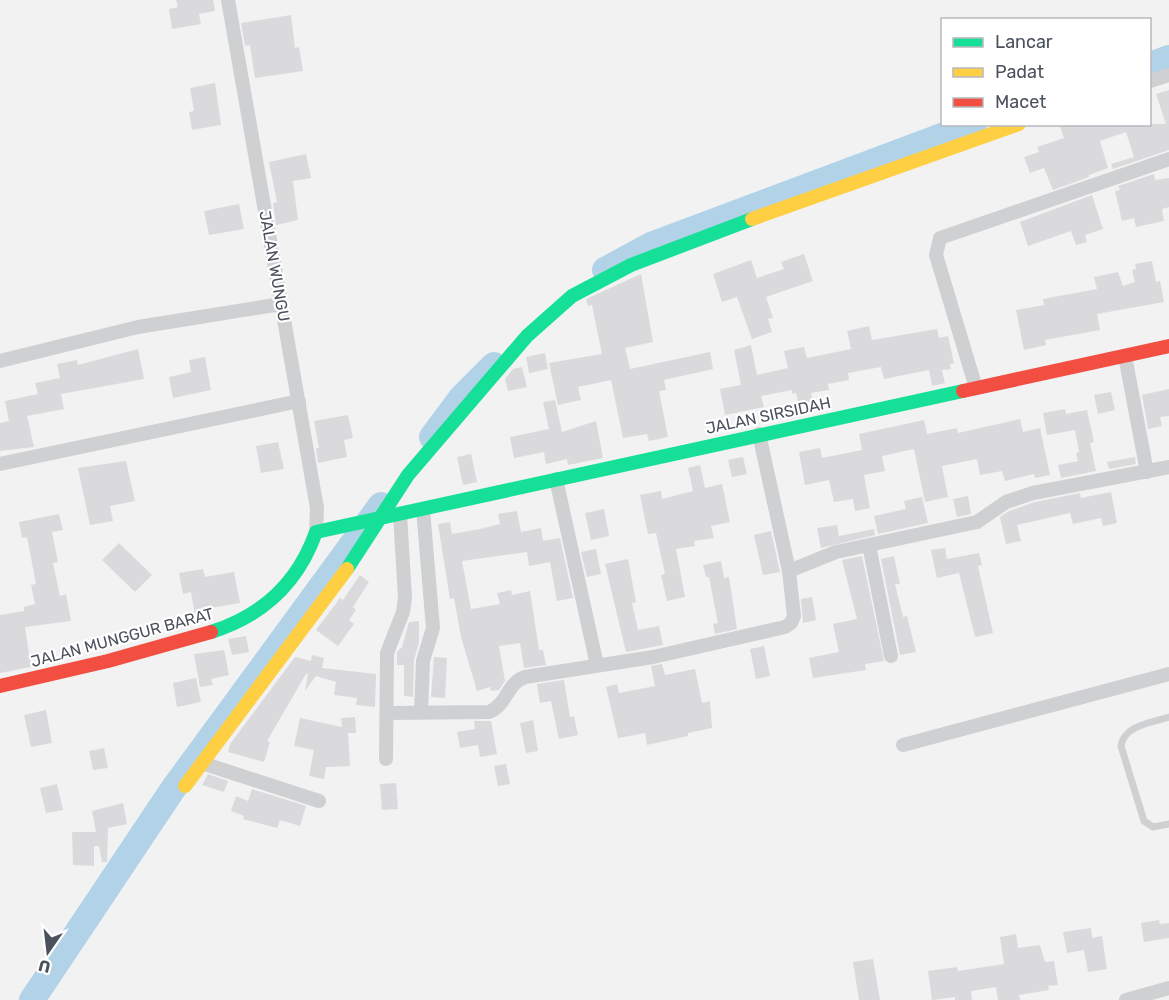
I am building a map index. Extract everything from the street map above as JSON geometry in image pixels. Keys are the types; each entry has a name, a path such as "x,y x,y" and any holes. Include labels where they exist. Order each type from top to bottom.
{"street":[{"name":"JALAN WUNGU","path":"228,0 317,508 316,532"},
{"path":"1151,80 1169,75"},
{"path":"185,786 348,568 376,519 408,475 527,336 583,288 631,265 762,215 1013,126"},
{"path":"976,388 936,255 940,238 1169,159"},
{"path":"0,361 138,327 281,304"},
{"name":"JALAN SIRSIDAH","path":"316,532 1169,346"},
{"path":"1125,356 1147,472"},
{"path":"0,464 299,401"},
{"path":"387,713 489,712 500,707 513,684 521,678 653,657 785,627 791,623 794,616 789,571 759,434"},
{"path":"789,571 837,552 977,522 1006,502 1033,494 1169,467"},
{"path":"556,479 597,665"},
{"path":"421,713 423,661 433,628 423,509"},
{"path":"386,759 387,653 403,612 405,598 400,514"},
{"name":"JALAN MUNGGUR BARAT","path":"0,686 132,655 211,632 253,614 276,596 299,568 316,532"},
{"path":"869,545 891,656"},
{"path":"903,745 1169,674"},
{"path":"202,763 319,801"},
{"path":"1126,1000 1169,988"}],"lane":[{"path":"1169,717 1127,731 1122,737 1121,746 1144,821 1153,827 1169,824"}],"building":[{"path":"176,0 213,0 215,11 199,14 201,24 172,29 169,9 178,7"},
{"path":"291,15 295,48 299,47 303,71 255,78 250,45 245,46 241,23"},
{"path":"215,83 221,125 192,130 189,112 194,111 190,88"},
{"path":"1169,90 1169,150 1113,169 1111,164 1134,157 1126,132 1100,141 1108,168 1089,175 1089,177 1053,190 1044,168 1030,173 1024,157 1039,152 1037,147 1064,138 1060,126 1166,124 1156,94"},
{"path":"306,154 311,178 293,181 298,220 276,225 273,203 277,202 269,162"},
{"path":"1154,174 1155,180 1169,178 1169,207 1162,209 1164,221 1136,227 1134,218 1122,221 1115,191 1120,190 1118,186"},
{"path":"1092,195 1103,229 1085,235 1087,242 1076,245 1071,231 1028,246 1020,222"},
{"path":"239,204 244,229 209,235 204,211"},
{"path":"804,254 813,281 766,297 773,318 768,319 772,332 752,339 737,297 722,302 713,274 751,260 757,278 784,269 781,262"},
{"path":"1152,261 1156,282 1160,281 1164,302 1097,314 1100,330 1045,340 1046,345 1024,350 1016,310 1044,305 1043,299 1097,289 1094,277 1118,272 1123,286 1135,282 1132,270 1136,269 1135,264"},
{"path":"641,274 653,342 625,348 630,369 710,352 713,369 664,380 666,390 659,391 668,437 649,441 647,434 623,438 611,380 578,387 581,400 558,405 549,363 602,354 592,305 588,306 586,299"},
{"path":"869,326 872,340 937,329 939,338 948,336 954,363 950,364 951,369 942,370 945,383 932,386 929,370 884,379 881,367 848,373 849,380 828,384 829,390 811,393 813,403 799,406 796,393 792,394 792,390 761,396 764,407 725,415 720,389 741,385 734,350 751,345 757,375 788,368 784,351 804,347 807,358 851,349 847,331"},
{"path":"138,349 144,379 61,394 64,409 27,416 34,447 0,451 0,423 9,421 5,401 38,394 35,383 60,378 57,364 77,360 78,365"},
{"path":"545,353 548,369 529,373 526,357"},
{"path":"205,357 211,390 173,398 169,377 191,372 189,360"},
{"path":"522,367 527,387 508,391 505,379 513,369"},
{"path":"1169,389 1169,416 1160,417 1162,426 1148,429 1142,395"},
{"path":"1111,392 1115,410 1098,414 1094,395"},
{"path":"555,400 562,432 596,421 603,458 568,465 567,459 546,464 544,452 514,458 510,437 549,429 543,402"},
{"path":"1065,409 1066,414 1087,410 1094,442 1090,443 1096,471 1061,478 1058,465 1078,461 1076,453 1079,452 1075,430 1047,435 1043,413"},
{"path":"348,415 353,438 344,440 347,457 318,463 316,448 319,448 314,421"},
{"path":"1020,419 1023,432 1040,428 1050,475 1035,478 1034,474 1005,481 1002,471 980,475 977,459 942,466 948,497 925,502 914,449 882,456 885,471 864,475 870,508 855,511 853,499 834,502 829,480 805,485 799,452 820,448 822,458 862,450 859,434 924,420 927,434 957,428 958,433"},
{"path":"278,442 284,469 261,473 256,446"},
{"path":"471,454 477,482 463,485 457,457"},
{"path":"743,457 747,474 732,477 728,460"},
{"path":"1135,457 1136,464 1109,469 1107,462"},
{"path":"126,461 135,501 110,506 113,521 90,525 78,468"},
{"path":"700,465 705,488 722,484 730,522 711,526 714,538 694,541 695,546 676,549 685,597 667,601 661,575 665,574 656,533 648,534 640,495 661,491 662,499 693,491 688,468"},
{"path":"1111,492 1117,523 1103,526 1101,518 1073,524 1070,513 1017,525 1021,541 1006,544 1000,517 1009,511 1035,502 1080,493 1081,498"},
{"path":"968,496 971,514 957,517 953,499"},
{"path":"922,497 928,523 878,534 874,516 906,509 904,501"},
{"path":"604,509 609,536 591,540 585,513"},
{"path":"517,511 521,532 541,528 543,541 560,538 573,598 557,601 550,562 529,566 527,552 462,561 471,609 500,604 497,593 511,590 512,595 530,591 539,650 543,650 546,665 524,668 520,643 499,646 505,681 499,690 491,691 490,687 477,691 461,637 454,598 450,599 438,524 450,522 452,534 500,524 498,514"},
{"path":"59,514 63,530 52,532 58,562 53,563 60,596 66,594 71,621 25,627 31,667 0,673 0,615 24,611 24,607 35,604 31,585 36,584 27,537 22,538 19,522"},
{"path":"837,525 839,536 874,529 875,535 821,548 817,528"},
{"path":"771,531 780,572 763,575 754,535"},
{"path":"119,543 152,575 135,592 102,560"},
{"path":"945,548 947,559 979,553 982,565 978,566 993,633 975,637 959,573 937,578 931,550"},
{"path":"596,549 601,574 587,577 581,552"},
{"path":"862,556 884,661 865,664 866,670 813,678 809,658 839,652 833,624 857,619 842,560"},
{"path":"894,556 900,584 895,584 903,617 907,616 916,652 900,655 881,559"},
{"path":"628,559 636,602 632,603 638,630 659,626 663,645 626,652 605,564"},
{"path":"721,561 724,578 729,577 737,629 715,634 713,624 718,623 709,577 706,577 703,565"},
{"path":"203,569 205,577 234,572 240,603 210,608 210,612 195,615 191,592 183,594 179,573"},
{"path":"360,575 369,582 353,607 356,610 349,620 354,624 338,646 316,630 340,598 343,600"},
{"path":"812,597 816,620 803,623 801,599"},
{"path":"419,621 419,643 414,660 413,697 404,696 404,665 397,665 397,652 402,647 409,622"},
{"path":"246,636 249,652 232,655 228,639"},
{"path":"764,646 770,676 756,679 750,649"},
{"path":"224,650 229,675 211,679 213,685 200,687 194,654"},
{"path":"312,655 324,658 322,668 376,674 375,707 356,705 357,698 334,695 336,682 316,676 305,691 308,674 306,674 267,741 270,742 264,762 228,752 230,744 295,657 311,661"},
{"path":"434,657 447,658 445,698 431,697"},
{"path":"662,664 665,675 695,669 702,703 710,701 712,728 647,745 645,733 618,738 606,687 617,684 619,693 655,686 651,666"},
{"path":"196,678 201,702 177,707 173,683"},
{"path":"564,680 570,717 574,716 578,735 559,739 551,701 540,703 537,684"},
{"path":"46,710 52,743 31,747 24,715"},
{"path":"355,717 356,733 348,733 350,766 326,767 324,779 309,776 314,750 294,746 300,718 342,727 341,718"},
{"path":"533,720 538,751 526,753 520,723"},
{"path":"474,721 491,721 497,754 480,757 478,745 460,748 457,732 475,729"},
{"path":"104,748 108,768 93,770 89,751"},
{"path":"506,764 510,784 498,786 494,766"},
{"path":"208,774 228,781 224,792 202,785"},
{"path":"396,783 398,809 382,810 380,784"},
{"path":"57,784 63,810 46,813 40,788"},
{"path":"252,789 306,806 300,826 280,820 277,828 243,819 244,816 231,811 236,796 248,801"},
{"path":"123,803 127,824 108,828 107,862 102,862 99,846 94,846 94,866 73,865 72,832 96,832 92,811"},
{"path":"1159,920 1160,924 1169,923 1169,938 1144,942 1141,923"},
{"path":"1091,928 1092,938 1102,936 1107,969 1088,972 1084,950 1067,953 1063,932"},
{"path":"1016,934 1018,948 1040,945 1045,962 1054,961 1058,985 1048,986 1049,990 1019,995 1020,1000 998,1000 996,987 971,991 972,1000 955,1000 955,997 932,1000 928,971 957,967 958,971 1004,964 1000,937"},
{"path":"873,959 880,1000 859,1000 853,962"}],"waterway":[{"path":"1151,65 1169,58"},
{"path":"605,270 651,245 969,126"},
{"path":"432,437 461,398 494,365"},
{"path":"32,1000 173,789 381,505"}],"traffic: fast":[{"path":"347,569 408,475 527,336 572,296 631,265 752,219"},
{"path":"211,632 246,617 276,595 299,567 316,532 963,391"}],"traffic: slow":[{"path":"752,219 1013,126"},
{"path":"185,786 347,569"}],"traffic: jam":[{"path":"963,391 1169,346"},
{"path":"0,686 108,661 211,632"}]}
